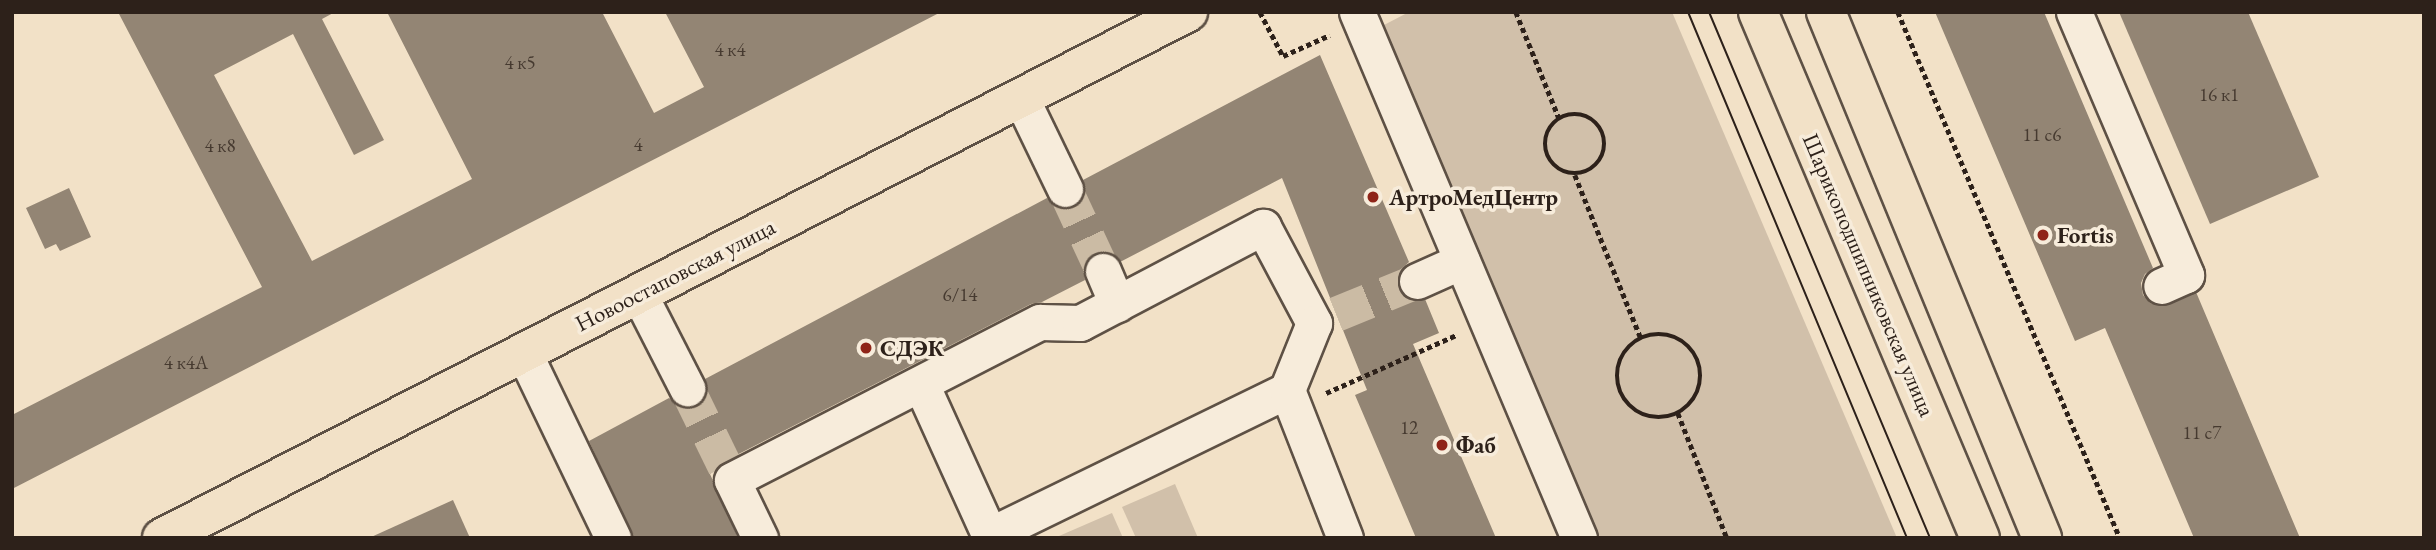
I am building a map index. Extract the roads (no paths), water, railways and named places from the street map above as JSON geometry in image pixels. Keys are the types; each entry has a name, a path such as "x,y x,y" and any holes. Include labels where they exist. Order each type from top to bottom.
{"main road":[{"name":"Новоостаповская улица","path":"162,538 1188,12"},
{"name":"Шарикоподшипниковская улица","path":"1758,12 1980,538"},
{"path":"1826,12 2042,538"}],"street":[{"path":"2074,12 2161,264"},
{"path":"1359,16 1579,538"},
{"path":"1021,98 1065,189"},
{"path":"760,538 732,480 1040,322 1080,323 1263,227 1325,318 1290,398 991,536 921,384"},
{"path":"1417,281 1462,261"},
{"path":"1102,271 1117,304"},
{"path":"639,294 687,388"},
{"path":"524,353 612,538"},
{"path":"1290,398 1345,538"}],"tunnel":[{"path":"1065,189 1103,271"},
{"path":"1336,314 1417,281"},
{"path":"687,388 725,466"}],"tram line":[{"path":"1688,12 1907,538"},
{"path":"1709,12 1930,538"}],"place":[{"name":"АртроМедЦентр","path":"1373,197"},
{"name":"Fortis","path":"2043,235"},
{"name":"СДЭК","path":"866,348"},
{"name":"Фаб","path":"1442,445"}]}
